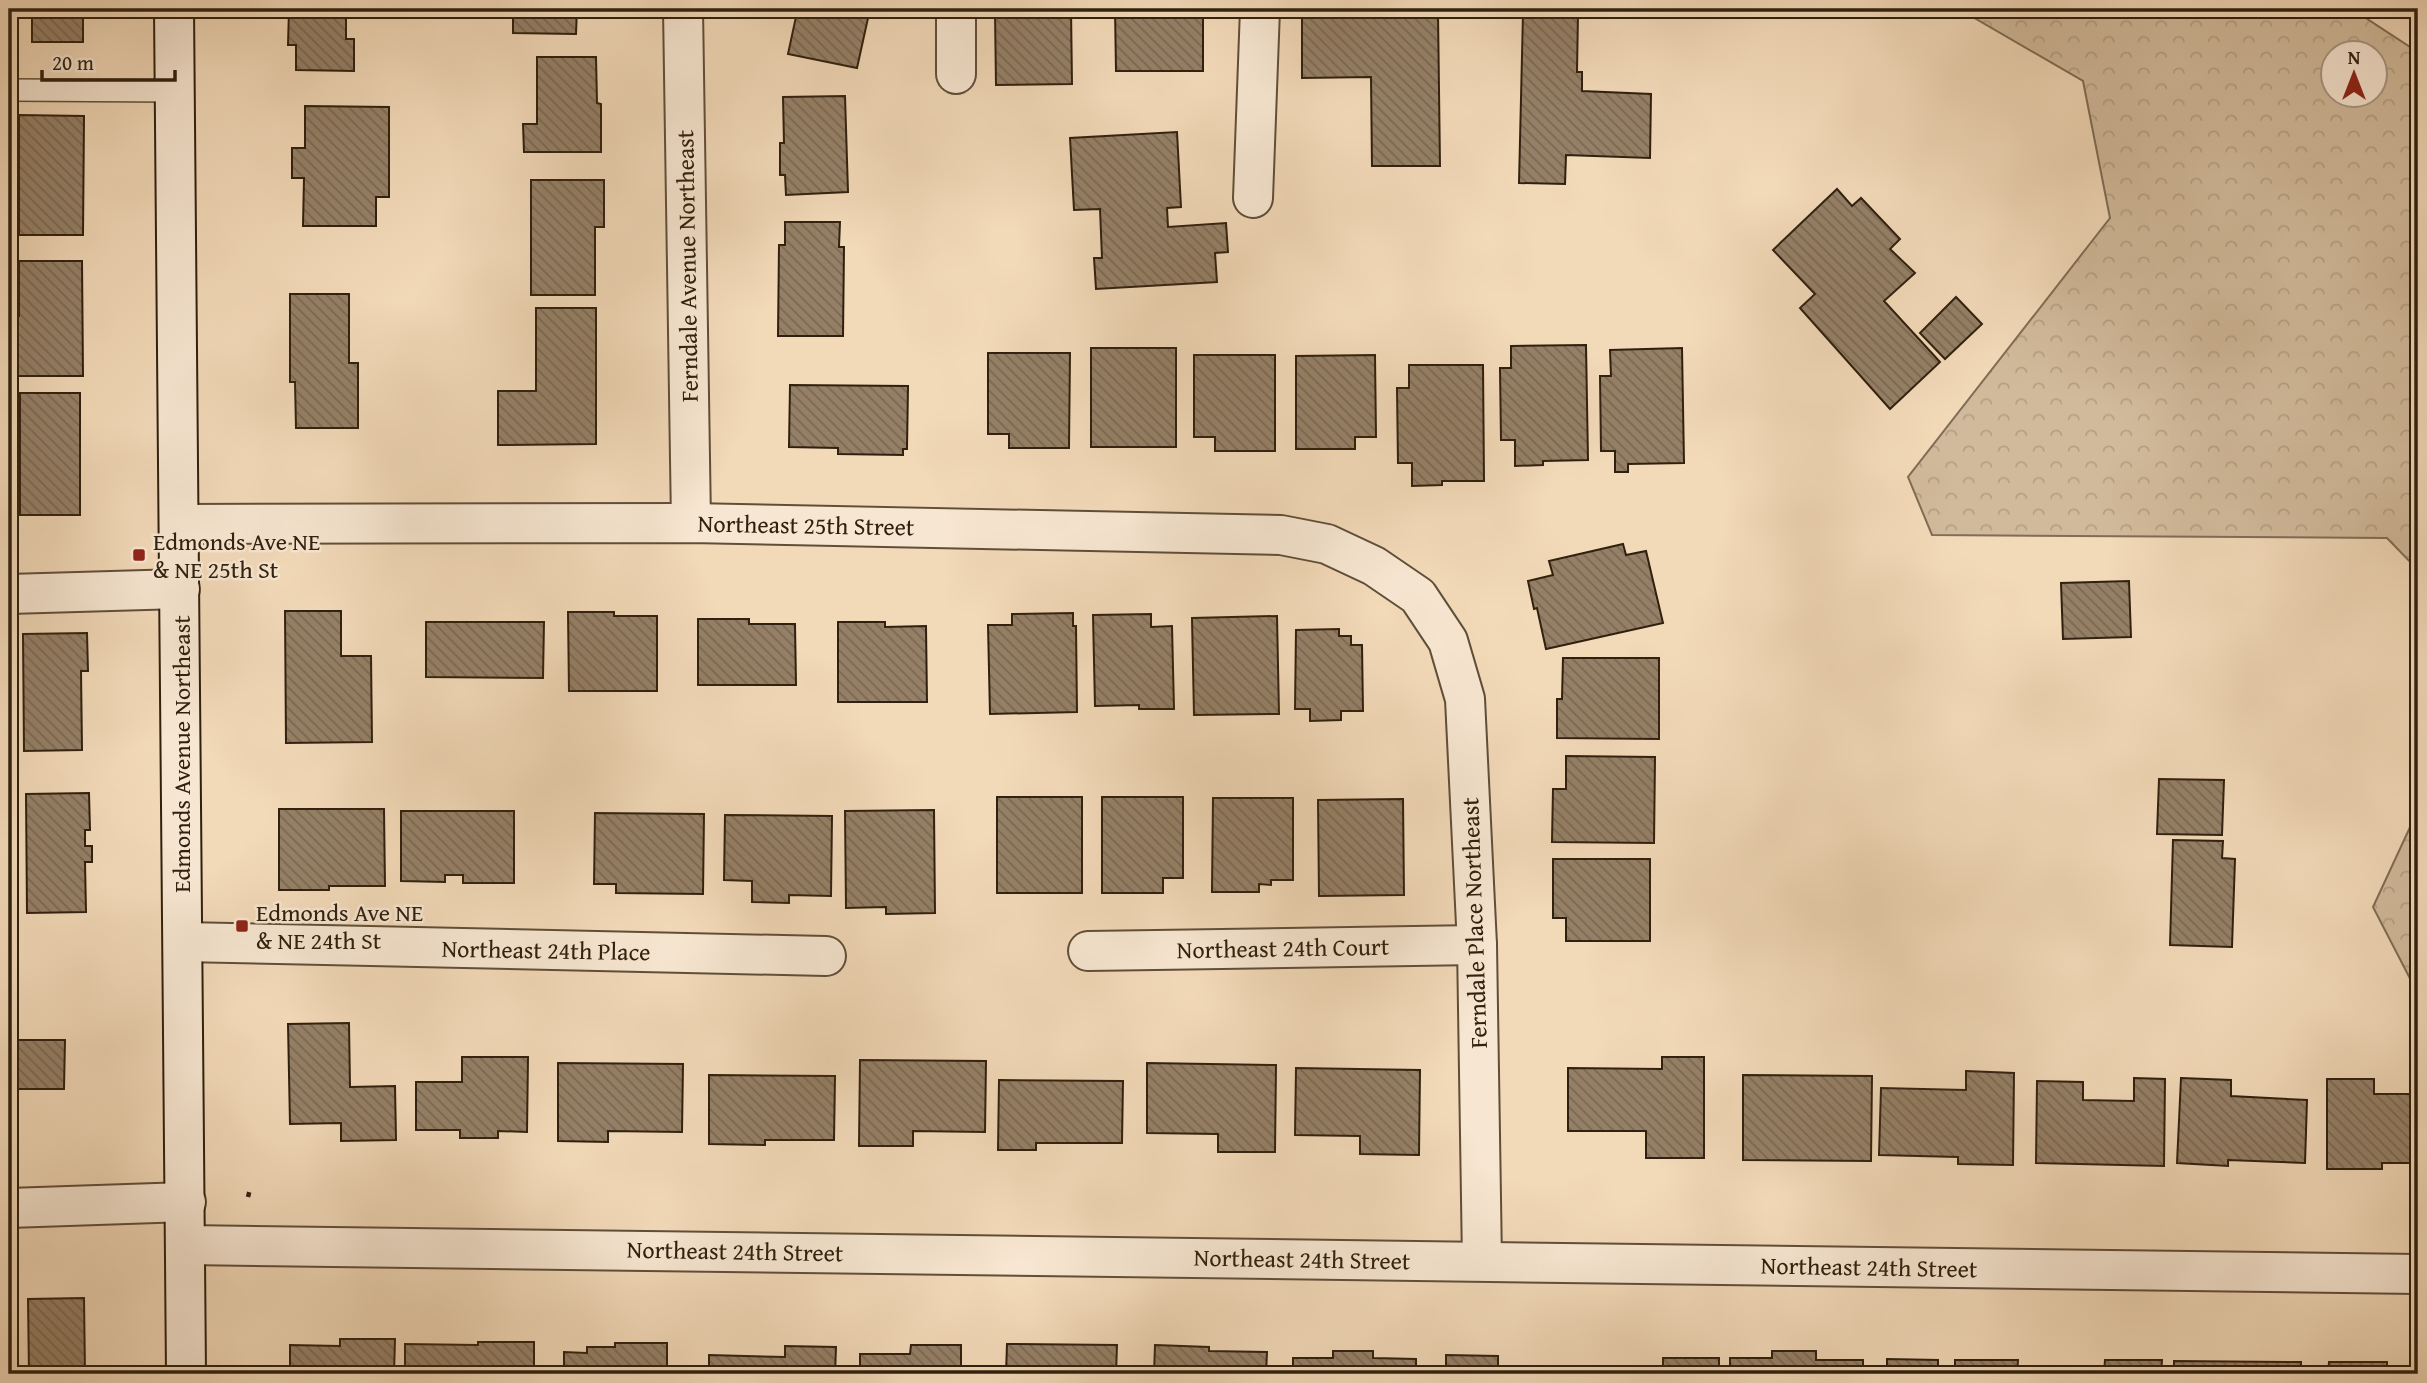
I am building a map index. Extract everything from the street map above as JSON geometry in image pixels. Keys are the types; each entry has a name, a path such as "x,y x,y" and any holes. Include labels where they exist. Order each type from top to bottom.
{"street":[{"name":"Edmonds Avenue Northeast","path":"174,9 186,1374"},
{"name":"Ferndale Avenue Northeast","path":"683,9 691,523"},
{"path":"956,9 956,74"},
{"path":"1253,198 1260,9"},
{"name":"Northeast 25th Street","path":"179,524 691,523 1281,535 1327,544 1374,566 1418,596"},
{"path":"9,594 180,589"},
{"name":"Ferndale Place Northeast","path":"1418,596 1448,641 1465,699 1477,945 1482,1262"},
{"name":"Northeast 24th Place","path":"183,942 826,956"},
{"name":"Northeast 24th Court","path":"1088,951 1477,945"},
{"path":"9,1208 186,1202"},
{"name":"Northeast 24th Street","path":"186,1245 2418,1274"}],"lane":[{"path":"9,90 175,91"}],"path":[{"path":"248,1197 250,1189"}],"green space":[{"path":"1959,9 2352,9 2413,49 2418,60 2418,570 2387,538 1932,535 1908,477 2110,218 2083,81"},
{"path":"2418,810 2418,994 2373,907"}],"building":[{"path":"9,9 83,9 83,42 32,42 32,15 9,15"},
{"path":"289,9 346,9 346,39 354,39 354,71 296,70 296,45 288,45"},
{"path":"513,9 577,9 576,34 513,33"},
{"path":"806,9 870,9 857,68 788,54 797,12 804,13"},
{"path":"1017,9 1071,9 1072,84 996,85 995,13 1017,12"},
{"path":"1115,9 1203,9 1203,71 1116,71"},
{"path":"1302,9 1382,9 1382,14 1438,13 1440,166 1372,166 1371,77 1302,78"},
{"path":"1523,13 1578,14 1577,72 1582,72 1582,91 1651,94 1650,158 1566,155 1565,184 1519,183"},
{"path":"537,57 596,57 597,103 601,104 601,152 524,152 523,124 537,124"},
{"path":"845,96 848,192 786,195 785,175 780,175 780,143 784,143 783,97"},
{"path":"305,106 389,107 389,197 376,197 376,226 303,226 304,178 292,178 292,148 305,148"},
{"path":"19,115 84,116 83,235 19,235"},
{"path":"1177,132 1181,207 1167,208 1168,227 1226,223 1228,252 1215,253 1217,282 1096,289 1094,258 1102,258 1100,209 1074,210 1070,138"},
{"path":"531,180 604,180 604,227 595,227 595,295 531,295"},
{"path":"1837,189 1852,206 1861,198 1900,239 1890,249 1915,273 1884,301 1940,362 1890,409 1800,308 1815,294 1773,250"},
{"path":"785,222 840,222 839,247 844,247 843,336 778,336 779,245 785,245"},
{"path":"19,261 82,261 83,376 9,376 9,316 19,316"},
{"path":"290,294 349,294 349,363 358,363 358,428 296,428 295,382 290,382"},
{"path":"1956,297 1982,324 1945,359 1920,333"},
{"path":"536,308 596,308 596,444 498,445 498,391 536,391"},
{"path":"1586,345 1588,460 1543,461 1543,465 1515,466 1515,440 1501,440 1500,368 1511,368 1511,346"},
{"path":"1091,348 1176,348 1176,447 1091,447"},
{"path":"1682,348 1684,463 1628,464 1628,472 1615,472 1615,451 1601,451 1600,376 1611,376 1610,350"},
{"path":"988,353 1070,353 1069,448 1009,448 1009,434 988,434"},
{"path":"1194,355 1275,355 1275,451 1215,451 1215,437 1194,437"},
{"path":"1375,355 1376,437 1355,437 1355,449 1296,449 1296,356"},
{"path":"1409,365 1483,365 1484,481 1442,481 1442,485 1412,486 1412,463 1398,463 1397,388 1409,388"},
{"path":"790,385 908,386 907,449 903,449 903,455 838,454 838,448 789,447"},
{"path":"20,393 80,393 80,515 20,515"},
{"path":"1623,544 1626,555 1646,551 1663,623 1546,649 1528,581 1553,575 1549,561"},
{"path":"2129,581 2131,637 2063,639 2061,583"},
{"path":"285,611 341,611 341,656 371,656 372,742 286,743"},
{"path":"568,612 657,616 657,691 569,691"},
{"path":"1073,613 1073,626 1076,626 1077,712 990,714 988,625 1012,625 1012,614"},
{"path":"1151,614 1151,627 1172,626 1174,709 1139,709 1139,705 1095,706 1093,615"},
{"path":"1277,616 1279,714 1194,715 1192,618"},
{"path":"698,619 749,619 749,624 795,624 796,685 698,685"},
{"path":"426,622 544,622 543,678 426,677"},
{"path":"838,622 885,622 885,627 926,626 927,702 838,702"},
{"path":"1339,629 1339,636 1351,636 1351,645 1362,645 1363,711 1341,711 1341,720 1310,721 1310,709 1295,709 1296,630"},
{"path":"87,633 88,671 81,671 82,750 24,751 23,634"},
{"path":"1563,658 1659,658 1659,739 1557,738 1557,699 1562,699"},
{"path":"1566,756 1655,757 1654,843 1552,842 1553,789 1566,789"},
{"path":"2159,779 2224,780 2222,835 2157,834"},
{"path":"89,793 90,830 85,830 85,846 92,846 92,862 85,862 86,912 27,913 26,794"},
{"path":"997,797 1082,797 1082,893 997,893"},
{"path":"1102,797 1183,797 1183,878 1163,878 1163,893 1102,893"},
{"path":"1213,798 1293,798 1293,880 1271,880 1271,885 1259,884 1259,892 1212,892"},
{"path":"1403,799 1404,895 1319,896 1318,800"},
{"path":"279,809 384,809 385,886 329,886 329,890 279,890"},
{"path":"934,810 935,913 886,914 886,907 846,908 845,811"},
{"path":"401,811 514,811 514,883 463,883 463,875 445,875 445,882 401,881"},
{"path":"595,813 704,814 703,894 616,893 616,884 594,884"},
{"path":"725,815 832,816 831,896 789,895 789,903 752,902 752,881 724,880"},
{"path":"2173,840 2223,841 2222,858 2235,859 2232,947 2170,945"},
{"path":"1553,859 1650,859 1650,941 1566,941 1566,918 1553,918"},
{"path":"349,1023 350,1087 395,1086 396,1140 341,1141 341,1123 290,1124 288,1024"},
{"path":"9,1040 65,1040 64,1089 9,1089"},
{"path":"462,1057 528,1057 527,1132 498,1131 498,1138 460,1138 460,1130 416,1130 416,1082 462,1082"},
{"path":"1662,1057 1704,1057 1704,1158 1646,1158 1646,1131 1568,1131 1568,1068 1662,1069"},
{"path":"860,1060 986,1061 985,1132 913,1131 913,1146 859,1146"},
{"path":"558,1063 683,1064 682,1132 608,1131 608,1142 558,1141"},
{"path":"1147,1063 1276,1065 1275,1152 1218,1152 1218,1134 1147,1133"},
{"path":"1296,1068 1420,1070 1419,1155 1360,1154 1360,1136 1295,1135"},
{"path":"1966,1071 2014,1073 2013,1165 1958,1164 1958,1157 1879,1155 1881,1088 1966,1090"},
{"path":"709,1075 835,1076 834,1140 765,1140 765,1145 709,1144"},
{"path":"1743,1075 1872,1076 1871,1161 1743,1160"},
{"path":"2134,1078 2165,1079 2164,1166 2036,1163 2037,1081 2083,1082 2083,1100 2134,1101"},
{"path":"2181,1078 2231,1080 2231,1096 2307,1100 2305,1163 2228,1160 2228,1166 2177,1163"},
{"path":"2327,1079 2374,1079 2374,1094 2418,1094 2418,1163 2382,1163 2382,1169 2327,1169"},
{"path":"999,1080 1123,1081 1122,1143 1036,1143 1036,1150 998,1150"},
{"path":"84,1298 85,1374 29,1374 28,1299"},
{"path":"340,1339 395,1339 394,1374 290,1374 290,1345 340,1346"},
{"path":"478,1342 534,1342 534,1374 405,1374 405,1344 478,1345"},
{"path":"615,1343 667,1343 667,1374 564,1374 564,1352 587,1353 587,1347 615,1347"},
{"path":"1007,1344 1117,1345 1116,1374 1006,1374"},
{"path":"911,1345 961,1345 961,1374 860,1374 860,1354 910,1354"},
{"path":"1155,1345 1209,1347 1209,1351 1267,1352 1266,1374 1154,1374"},
{"path":"785,1346 836,1347 835,1374 709,1374 709,1355 785,1357"},
{"path":"1333,1351 1373,1351 1373,1358 1416,1359 1416,1374 1293,1374 1293,1358 1333,1358"},
{"path":"1772,1351 1816,1351 1816,1360 1863,1360 1863,1374 1730,1374 1730,1358 1772,1358"},
{"path":"1446,1355 1498,1356 1498,1374 1446,1374"},
{"path":"1663,1358 1719,1358 1719,1374 1663,1374"},
{"path":"1887,1359 1938,1360 1938,1374 1887,1374"},
{"path":"1955,1360 2018,1360 2017,1374 1955,1374"},
{"path":"2105,1360 2162,1360 2161,1374 2104,1374"},
{"path":"2174,1361 2301,1362 2301,1374 2174,1374"},
{"path":"2329,1362 2387,1362 2387,1374 2328,1374"}],"place":[{"name":"Edmonds Ave NE & NE 25th St","path":"139,555"},
{"name":"Edmonds Ave NE & NE 24th St","path":"242,926"}]}
